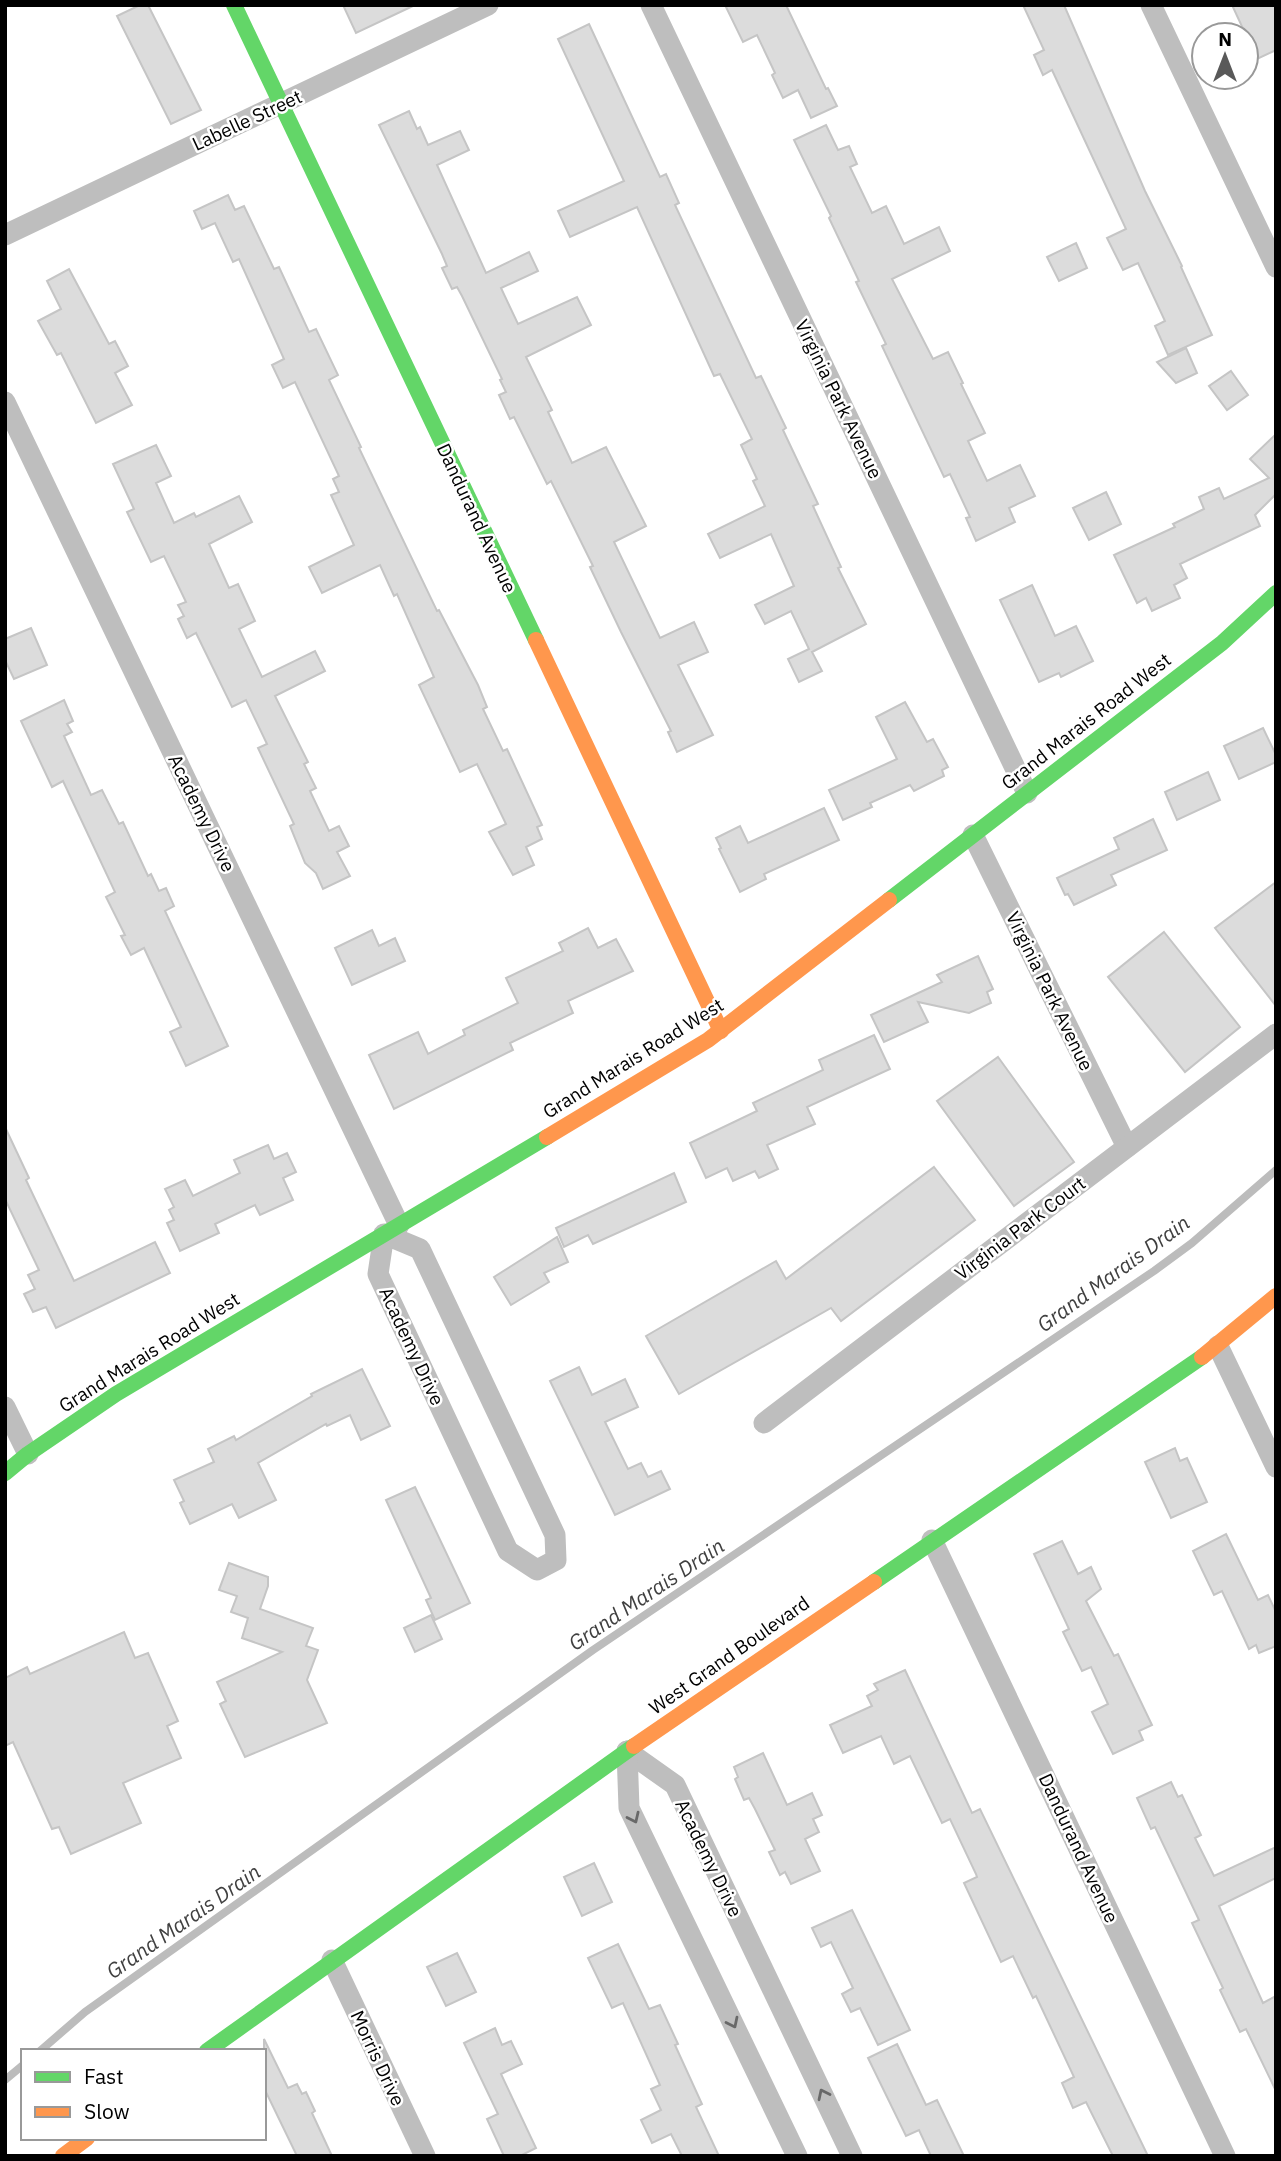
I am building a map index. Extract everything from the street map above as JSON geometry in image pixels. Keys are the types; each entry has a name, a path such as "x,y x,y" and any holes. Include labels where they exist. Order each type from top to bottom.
{"street":[{"name":"Dandurand Avenue","path":"234,5 722,1031"},
{"name":"Labelle Street","path":"5,235 488,5"},
{"name":"Virginia Park Avenue","path":"651,5 1027,793"},
{"path":"1151,5 1276,267"},
{"name":"Academy Drive","path":"5,402 391,1229 420,1249 555,1535 556,1560 537,1570 508,1551 378,1274 391,1229"},
{"name":"Grand Marais Road West","path":"5,1472 116,1394 722,1031 1222,642 1276,593"},
{"name":"Virginia Park Avenue","path":"974,835 1127,1147"},
{"name":"Virginia Park Court","path":"764,1423 1276,1034"},
{"name":"West Grand Boulevard","path":"210,2049 627,1751 1218,1346 1276,1296"},
{"path":"1218,1346 1276,1466"},
{"path":"5,1407 28,1454"},
{"name":"Dandurand Avenue","path":"932,1540 1225,2156"},
{"path":"627,1751 629,1808 797,2156"},
{"name":"Academy Drive","path":"627,1751 675,1785 852,2156"},
{"name":"Morris Drive","path":"332,1960 425,2156"},
{"path":"63,2156 84,2140"}],"building":[{"path":"140,5 148,5 201,110 171,124 117,16"},
{"path":"343,5 415,5 356,33"},
{"path":"725,5 786,5 826,89 828,88 837,106 811,118 798,90 783,98 772,75 775,73 757,35 743,42"},
{"path":"1023,5 1064,5 1145,191 1212,335 1168,355 1155,326 1165,321 1138,263 1123,270 1107,238 1126,229 1052,70 1043,75 1034,55 1044,50"},
{"path":"1232,5 1276,5 1276,50 1260,58 1260,21 1239,21"},
{"path":"589,24 660,177 666,174 679,203 675,205 756,378 761,376 786,428 783,430 818,504 813,506 841,567 838,568 866,624 812,652 822,671 799,682 788,659 809,649 791,611 765,624 755,605 794,586 771,534 720,558 708,534 765,506 753,481 757,479 741,445 752,439 720,374 714,376 637,207 570,237 558,211 624,181 558,39"},
{"path":"409,111 428,145 460,131 469,150 437,165 486,273 529,252 538,271 501,288 518,324 577,297 591,325 526,357 552,410 548,412 572,463 606,447 646,526 614,542 660,638 694,622 708,652 678,665 713,735 677,752 668,732 671,731 621,632 590,567 593,566 551,481 547,484 514,417 510,419 499,395 506,392 500,380 502,379 457,287 452,289 442,268 447,266 442,254 379,125"},
{"path":"826,125 838,150 849,146 857,164 850,167 872,213 886,206 904,244 939,227 950,251 892,279 933,359 948,352 963,383 961,384 985,433 968,441 987,481 1020,465 1035,496 1009,508 1015,522 976,541 966,518 970,517 950,474 944,477 882,346 886,344 856,282 859,281 829,218 831,216 794,140"},
{"path":"228,195 235,210 244,206 274,269 279,267 309,332 316,329 338,375 329,380 361,447 359,448 437,611 439,610 478,685 487,707 483,709 503,751 507,749 542,825 537,827 542,839 526,847 534,865 513,875 489,832 506,824 477,764 460,772 419,685 434,677 397,594 394,596 380,565 322,593 309,567 354,545 331,495 339,492 333,479 339,476 295,382 283,388 272,365 284,359 239,259 233,262 215,223 202,229 194,211"},
{"path":"1076,243 1087,268 1059,281 1047,257"},
{"path":"69,269 109,344 115,341 128,366 115,373 132,405 96,423 61,353 57,355 38,321 61,309 47,281"},
{"path":"1186,348 1197,373 1176,383 1157,362"},
{"path":"1231,371 1248,395 1227,410 1209,386"},
{"path":"1276,434 1276,494 1255,515 1260,526 1180,564 1187,578 1174,585 1180,598 1152,611 1146,598 1137,603 1114,555 1175,527 1173,524 1204,509 1199,497 1219,488 1224,499 1269,478 1250,459"},
{"path":"156,445 171,476 156,483 174,523 194,513 196,517 239,496 252,522 209,544 229,588 238,584 255,621 239,629 262,677 315,651 325,671 275,696 308,762 304,764 316,788 310,791 329,831 339,826 349,846 337,852 350,876 323,889 316,873 305,863 290,826 294,824 258,748 267,744 246,700 232,707 196,633 187,638 178,619 184,616 178,605 186,602 164,556 151,562 127,512 134,509 113,464"},
{"path":"1106,492 1121,524 1089,540 1073,508"},
{"path":"1032,585 1055,636 1076,626 1093,661 1061,677 1059,673 1039,682 1000,600"},
{"path":"31,628 47,665 14,679 5,660 5,639"},
{"path":"64,700 73,721 67,724 72,732 64,736 91,795 102,790 119,824 123,822 148,876 151,874 159,891 166,888 174,906 165,911 228,1046 186,1066 170,1032 181,1027 144,948 131,955 121,936 125,935 106,897 115,892 63,781 52,787 21,721"},
{"path":"905,702 927,742 933,739 948,767 942,770 944,776 914,791 910,785 870,803 872,807 843,820 829,790 897,759 876,717"},
{"path":"1263,728 1276,755 1276,762 1239,779 1224,746"},
{"path":"1208,772 1220,800 1177,820 1165,792"},
{"path":"824,808 839,840 764,874 766,879 740,892 716,838 740,826 748,843"},
{"path":"1153,819 1167,850 1111,875 1116,885 1074,905 1068,894 1065,895 1057,878 1119,849 1114,838"},
{"path":"1276,882 1276,1006 1215,928"},
{"path":"588,928 598,948 616,939 633,971 568,1001 573,1013 510,1043 513,1050 394,1109 369,1055 418,1032 428,1054 465,1035 463,1030 518,1003 506,978 563,951 559,943"},
{"path":"372,930 379,946 395,938 405,961 352,985 335,948"},
{"path":"1164,932 1240,1027 1185,1072 1108,977"},
{"path":"978,956 993,989 987,992 991,1003 969,1013 918,1002 928,1022 884,1042 871,1015 942,982 937,975"},
{"path":"874,1035 890,1069 807,1107 815,1124 767,1145 778,1169 759,1178 755,1171 733,1181 727,1168 706,1178 690,1143 757,1111 753,1103 823,1070 819,1060"},
{"path":"998,1057 1074,1162 1014,1206 937,1101"},
{"path":"5,1127 29,1178 26,1180 74,1281 155,1242 170,1273 56,1328 46,1307 33,1312 24,1294 35,1289 28,1275 39,1270 5,1199"},
{"path":"268,1145 274,1159 287,1153 296,1172 283,1178 293,1200 260,1215 255,1205 215,1224 219,1233 180,1251 167,1223 174,1220 169,1210 174,1207 165,1189 185,1180 193,1196 240,1173 234,1160"},
{"path":"934,1167 975,1220 841,1321 831,1308 679,1394 646,1336 776,1261 786,1279"},
{"path":"674,1173 686,1202 593,1244 588,1235 564,1247 556,1228"},
{"path":"557,1237 568,1262 544,1273 549,1282 511,1305 494,1277"},
{"path":"579,1367 592,1395 625,1379 638,1407 605,1422 628,1469 641,1463 648,1477 661,1471 670,1489 615,1515 550,1381"},
{"path":"362,1369 390,1426 361,1440 350,1415 327,1426 326,1424 258,1463 276,1500 239,1518 232,1504 190,1524 180,1503 184,1501 174,1480 214,1462 208,1449 234,1436 236,1440 312,1396 311,1394"},
{"path":"1175,1448 1180,1461 1187,1458 1207,1502 1171,1518 1145,1462"},
{"path":"415,1487 470,1603 435,1620 426,1600 431,1598 386,1500"},
{"path":"1226,1534 1258,1600 1268,1595 1276,1612 1276,1646 1259,1653 1256,1645 1249,1649 1222,1591 1214,1595 1193,1551"},
{"path":"1062,1541 1078,1574 1091,1567 1101,1589 1086,1601 1114,1656 1118,1654 1152,1725 1139,1731 1143,1740 1113,1754 1092,1712 1108,1704 1091,1667 1082,1671 1063,1632 1069,1629 1034,1554"},
{"path":"229,1563 268,1577 268,1586 260,1609 313,1628 306,1646 318,1650 307,1680 327,1723 245,1757 220,1704 226,1701 217,1682 282,1652 242,1638 248,1618 231,1612 237,1596 219,1590"},
{"path":"431,1615 442,1639 415,1652 404,1628"},
{"path":"124,1632 135,1658 148,1653 178,1721 167,1726 181,1758 123,1783 141,1823 71,1854 59,1827 52,1829 13,1742 5,1746 5,1678 27,1667 30,1674"},
{"path":"905,1670 972,1813 980,1809 1148,2156 1113,2156 1086,2102 1073,2108 1062,2083 1074,2077 1036,1996 1033,1998 1013,1956 1001,1962 964,1883 977,1877 976,1874 950,1819 942,1823 910,1756 894,1764 881,1736 843,1753 830,1725 872,1706 867,1696 878,1690 874,1684"},
{"path":"763,1753 787,1805 812,1793 822,1815 813,1819 819,1832 805,1839 820,1871 791,1884 785,1872 780,1875 769,1852 775,1850 749,1798 744,1800 735,1779 738,1777 734,1767"},
{"path":"1171,1782 1178,1797 1182,1795 1201,1835 1195,1838 1214,1876 1276,1847 1276,1878 1219,1906 1263,2003 1276,1996 1276,2091 1246,2029 1240,2032 1220,1990 1223,1988 1192,1923 1199,1920 1155,1827 1151,1829 1137,1798"},
{"path":"594,1863 612,1902 582,1916 564,1877"},
{"path":"852,1910 910,2030 878,2045 860,2008 851,2012 842,1994 853,1988 831,1942 821,1947 812,1928"},
{"path":"618,1944 649,2009 660,2005 702,2104 696,2107 719,2156 682,2156 671,2134 652,2143 641,2120 661,2110 651,2089 660,2085 623,2003 612,2008 588,1958"},
{"path":"457,1953 476,1992 446,2006 427,1967"},
{"path":"495,2028 502,2045 511,2041 522,2064 501,2074 536,2148 520,2156 504,2156 487,2119 498,2114 464,2043"},
{"path":"264,2039 288,2088 297,2084 302,2094 306,2092 315,2111 312,2113 332,2156 297,2156 266,2092"},
{"path":"897,2044 926,2105 937,2100 964,2156 931,2156 919,2130 906,2136 868,2058"}],"waterway":[{"name":"Grand Marais Drain","path":"42,2049 85,2012 593,1650 1154,1271 1192,1243 1276,1170"},
{"name":"Grand Marais Drain","path":"5,2080 21,2067"}],"traffic: fast":[{"path":"234,5 536,640"},
{"path":"889,900 1222,643 1276,593"},
{"path":"5,1473 28,1454 116,1394 547,1137"},
{"path":"874,1582 1202,1357"},
{"path":"210,2049 634,1746"}],"traffic: slow":[{"path":"536,640 721,1031"},
{"path":"547,1137 708,1040 889,900"},
{"path":"1202,1357 1276,1296"},
{"path":"634,1746 874,1582"},
{"path":"63,2156 84,2140"}]}
